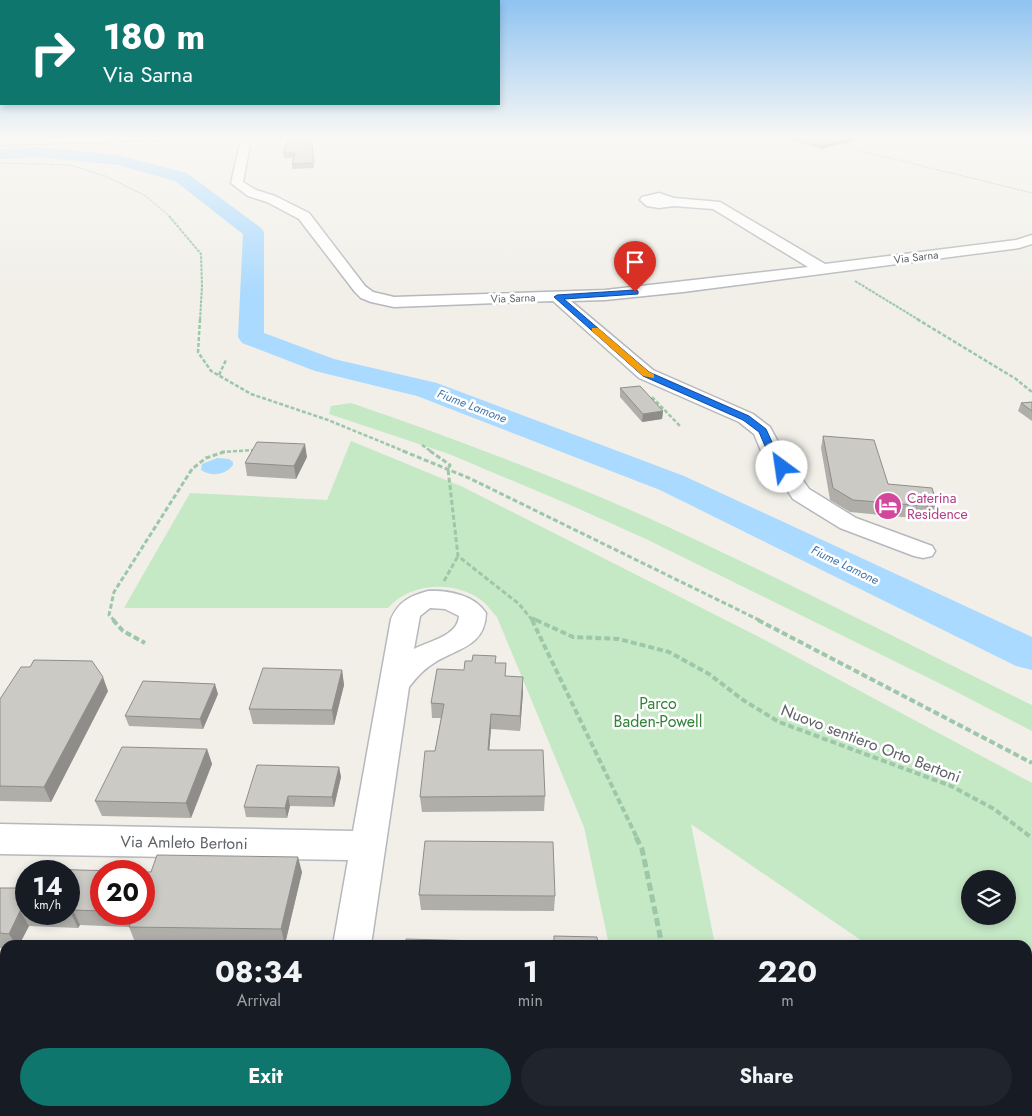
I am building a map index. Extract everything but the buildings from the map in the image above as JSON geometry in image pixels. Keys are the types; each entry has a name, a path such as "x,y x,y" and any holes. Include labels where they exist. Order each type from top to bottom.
{"street":[{"name":"Via Sarna","path":"243,188 278,202 304,216 357,285 367,295 386,301 414,302 557,297 650,291 1019,244 1032,239"},
{"path":"672,202 716,205 828,268"},
{"path":"557,297 646,374 746,418 763,431 773,453 801,494 848,523 923,551"},
{"path":"353,940 369,846 394,685 406,615 413,606 429,600 449,599 466,606 473,613 474,622 469,632 456,641 425,655 406,670 394,685"},
{"name":"Via Amleto Bertoni","path":"0,839 369,846"}],"path":[{"path":"130,188 144,195 172,218 201,254 202,286 198,352 212,371 218,375 251,394 328,420 448,469 775,628 1032,763"},
{"path":"1012,188 1032,193"},
{"path":"828,268 1016,379 1032,392"},
{"path":"218,375 226,360"},
{"path":"422,445 450,465 448,469 458,556 435,600"},
{"path":"145,643 123,631 110,615 114,592 192,469 202,458 220,451 264,450"},
{"path":"458,556 519,604 531,618 642,849 661,940"},
{"name":"Nuovo sentiero Orto Bertoni","path":"531,618 573,637 619,639 669,652 709,674 743,700 779,722 951,786 994,809 1032,838"}],"green space":[{"path":"351,403 572,485 742,562 1032,705 1032,731 949,688 646,539 449,454 329,414 331,406"},
{"name":"Parco Baden-Powell","path":"351,441 463,487 759,637 1032,783 1032,940 861,940 691,824 714,940 608,940 584,827 497,617 483,602 458,589 432,587 408,593 388,608 124,608 190,493 327,500"}],"water":[{"path":"217,458 229,459 233,462 233,465 226,471 218,474 209,474 201,470 202,464"}],"waterway":[{"name":"Fiume Lamone","path":"196,188 254,232 251,337 325,365 427,389 672,483 1032,655"}],"slow traffic":[{"path":"595,330 646,374 651,376"}],"place":[{"name":"Caterina Residence","path":"888,506"}],"route":[{"path":"635,292 557,297 646,374 746,418 763,431 782,467"}]}
